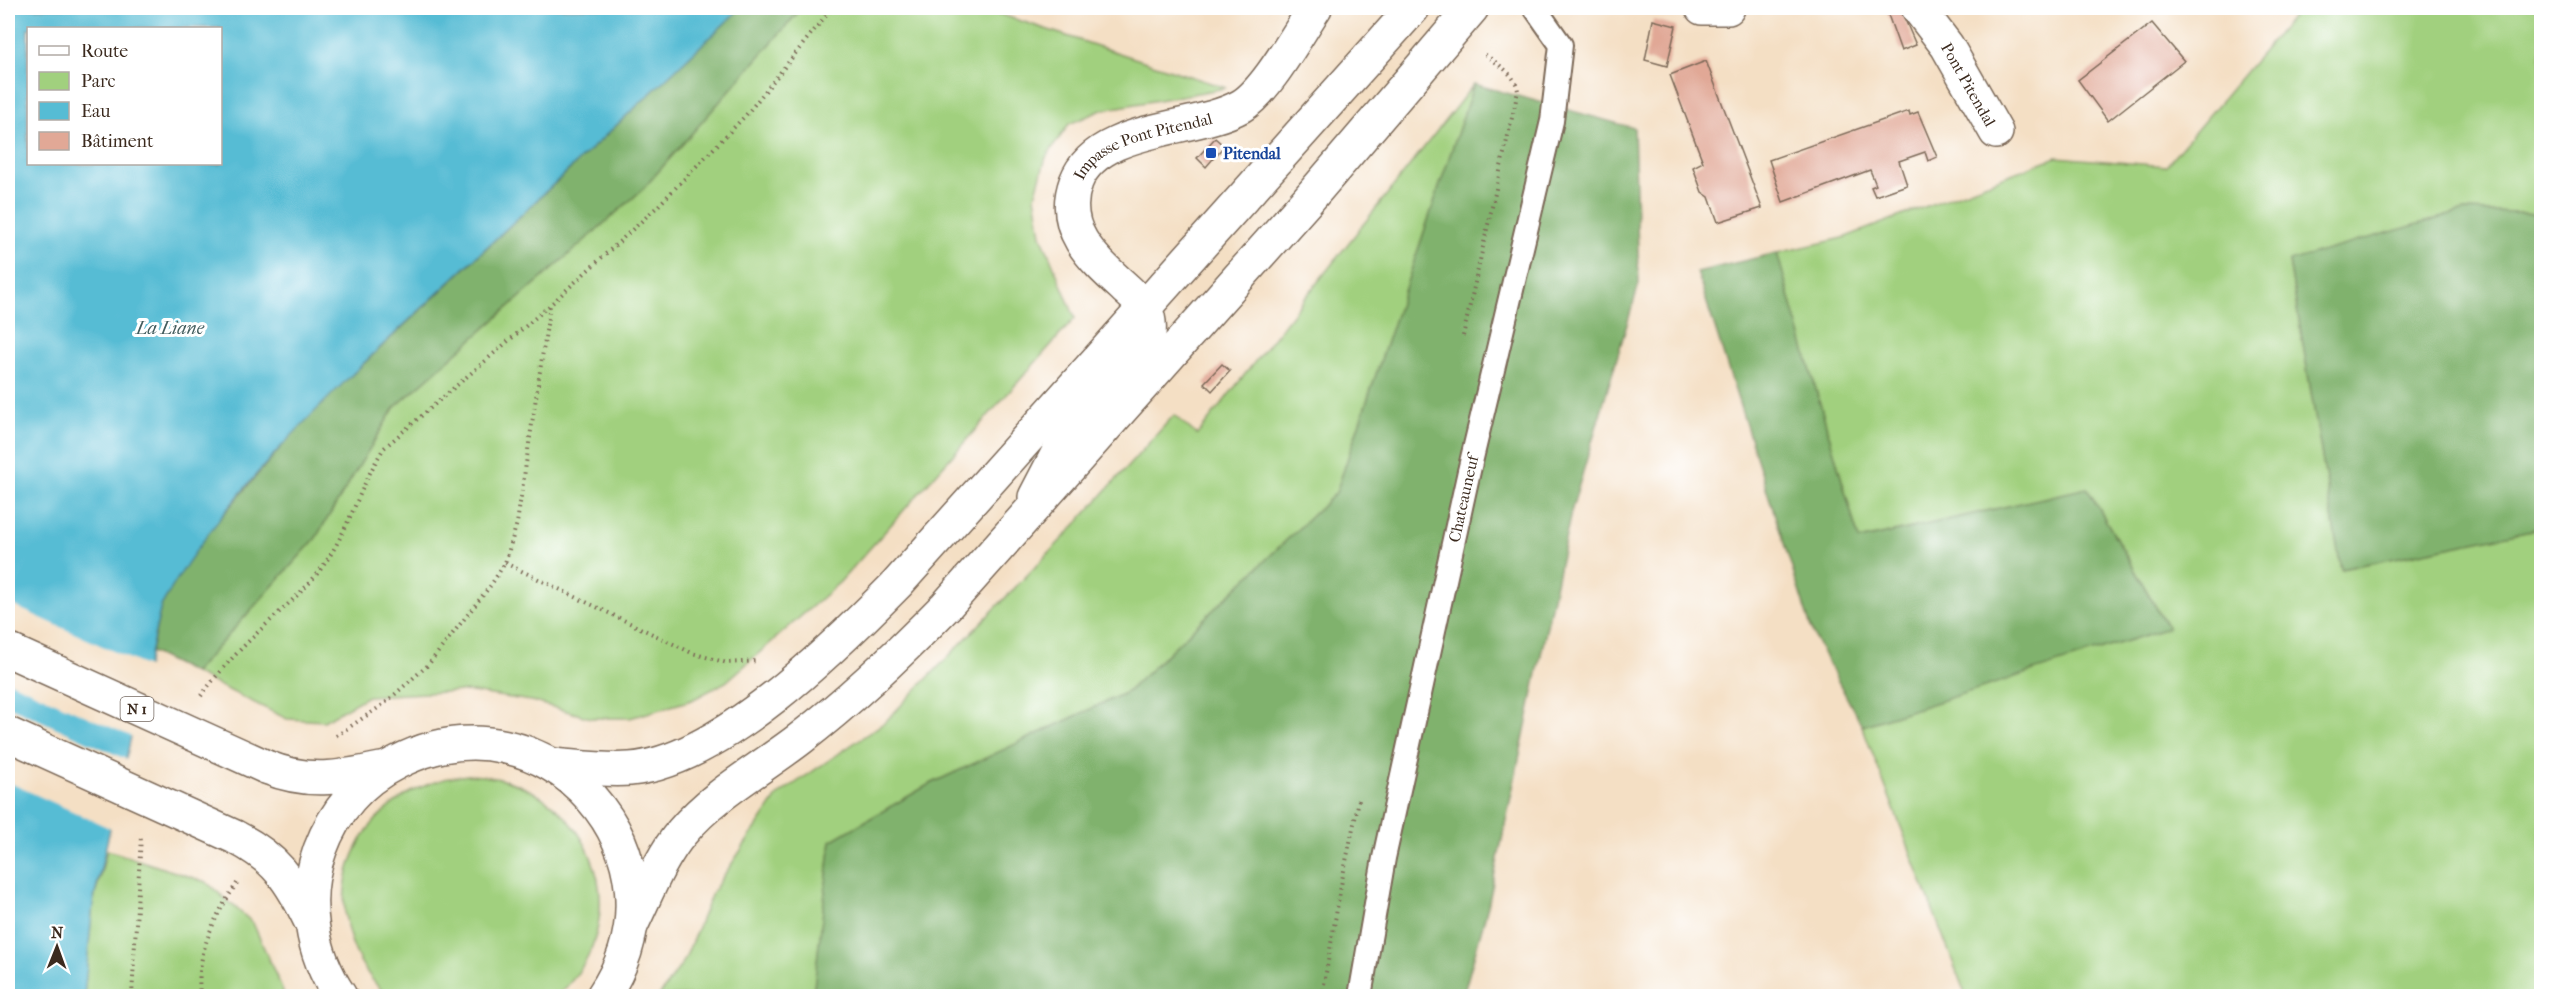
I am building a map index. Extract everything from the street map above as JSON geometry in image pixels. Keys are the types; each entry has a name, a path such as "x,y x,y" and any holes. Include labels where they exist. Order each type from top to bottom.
{"main road":[{"name":"Impasse Pont Pitendal","path":"1144,307 1091,256 1080,240 1072,206 1079,174 1093,158 1121,141 1200,121 1243,105 1267,80 1315,8"},
{"path":"552,765 630,769 660,762 694,749 760,707 827,653 897,584 1413,8"},
{"path":"1702,8 1728,8"},
{"name":"Pont Pitendal","path":"1918,8 1947,46 1996,132"},
{"path":"603,996 622,961 632,924 672,846 693,819 722,794 817,725 891,662 946,606 1306,202 1463,18"},
{"path":"1026,516 1062,445 1141,357 1146,348 1149,330 1144,307"},
{"name":"N 1","path":"8,650 266,767 300,778 322,779 386,768"},
{"path":"8,734 235,837 260,851 284,872 312,924"},
{"path":"340,996 321,962 312,924 312,882 318,855 336,817 353,795 386,768 425,750 468,743 512,748 552,765 574,780 594,799 616,832 629,871 632,924"}],"lane":[{"name":"Chateauneuf","path":"1360,996 1384,858 1469,471 1552,121 1561,45 1535,8"}],"path":[{"path":"273,618 308,586 332,552 384,448 550,305 657,207 746,115 832,8"},
{"path":"1463,18 1512,77 1517,84 1518,91 1463,337"},
{"path":"332,738 384,704 428,665 491,585 505,563 518,523 550,305"},
{"path":"505,563 693,653 727,663 761,661"},
{"path":"1322,996 1340,891 1361,791"},
{"path":"200,996 198,976 204,945 215,919 242,875"},
{"path":"132,996 135,935"}],"green space":[{"path":"741,8 802,8 643,189 394,408 315,539 194,673 151,652 161,606 183,568 210,530 306,418"},
{"path":"802,8 981,8 1226,88 1102,110 1069,124 1046,157 1035,196 1041,235 1075,318 840,582 726,682 692,700 630,718 591,718 531,701 465,691 368,696 324,721 287,719 194,673 315,539 394,408 643,189"},
{"path":"2285,8 2541,8 2541,214 2464,211 2289,262 2341,569 2541,528 2541,996 1966,996 1862,726 2168,627 2087,488 1859,540 1777,253 1843,238 2056,157 2166,166 2293,16"},
{"path":"1474,84 1336,493 1127,692 928,785 831,841 813,996 659,996 684,961 712,893 778,795 885,722 1068,533 1174,415 1197,435"},
{"path":"1474,84 1634,128 1639,284 1571,512 1488,906 1463,996 813,996 831,841 928,785 1127,692 1336,493"},
{"path":"2464,211 2541,214 2541,528 2341,569 2289,261"},
{"path":"1777,253 1859,540 2087,488 2168,628 1862,726 1813,634 1697,272"},
{"path":"468,775 509,782 544,799 572,824 590,856 600,891 598,928 584,963 557,996 387,996 361,963 347,928 345,893 352,859 369,828 394,803 428,785"},
{"path":"107,850 206,882 253,923 285,996 84,996 93,903"}],"water":[{"name":"La Liane","path":"8,8 741,8 326,400 253,478 189,561 161,606 93,903 84,996 8,996"}],"pier":[{"path":"8,603 150,668 135,738 8,681"},
{"path":"8,706 130,761 114,830 8,782"}],"building":[{"path":"1900,8 1916,45 1901,51 1887,12"},
{"path":"1653,20 1676,26 1667,66 1645,60"},
{"path":"2152,23 2184,61 2108,121 2078,80"},
{"path":"1706,61 1762,208 1718,222 1709,197 1702,192 1693,167 1703,162 1670,75"},
{"path":"1909,111 1910,115 1918,112 1937,157 1928,161 1925,152 1899,161 1907,185 1875,196 1871,187 1876,185 1870,170 1783,202 1769,160"},
{"path":"1215,138 1224,146 1206,167 1197,158"},
{"path":"1222,364 1230,371 1212,391 1204,383"}],"place":[{"name":"Pitendal","path":"1211,153"}]}
